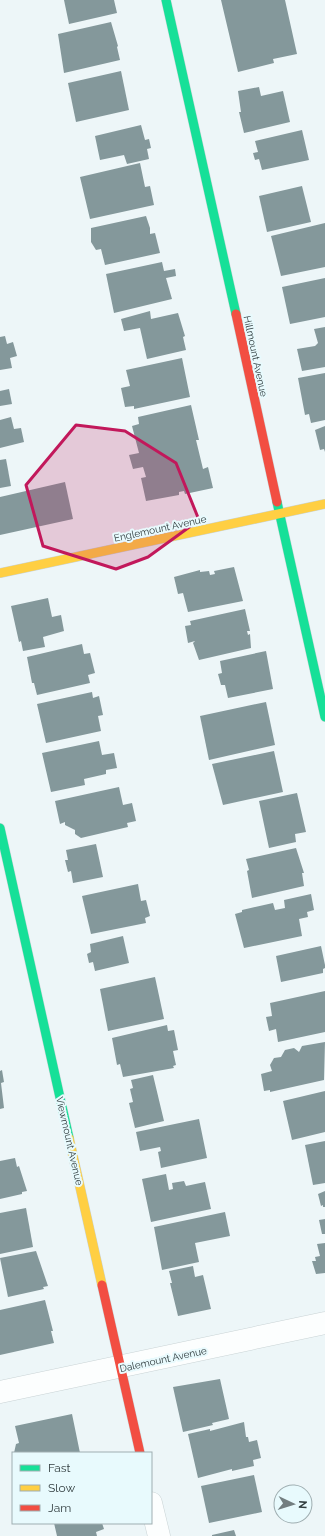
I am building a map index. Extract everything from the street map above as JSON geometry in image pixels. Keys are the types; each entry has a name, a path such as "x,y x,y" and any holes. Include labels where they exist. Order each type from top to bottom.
{"street":[{"name":"Hillmount Avenue","path":"166,0 325,717"},
{"name":"Englemount Avenue","path":"0,573 279,515 325,504"},
{"name":"Viewmount Avenue","path":"0,828 140,1452"},
{"name":"Dalemount Avenue","path":"0,1392 325,1324"},
{"path":"152,1507 159,1536"}],"highlighted area":[{"path":"76,425 125,431 176,463 199,520 148,557 116,569 43,546 26,485"}],"building":[{"path":"64,0 114,0 117,13 69,24"},
{"path":"221,0 285,0 297,54 273,59 274,63 238,72"},
{"path":"111,22 118,46 120,60 64,73 58,34"},
{"path":"121,71 129,110 76,122 68,83"},
{"path":"259,87 261,96 283,91 290,122 244,133 239,112 241,112 238,91"},
{"path":"141,125 145,140 149,139 151,148 147,149 149,159 127,164 124,155 100,160 95,136"},
{"path":"302,130 309,160 262,170 259,159 255,160 253,153 258,152 255,141"},
{"path":"140,163 145,187 150,186 154,205 90,219 80,177"},
{"path":"302,186 311,222 267,232 259,196"},
{"path":"146,216 150,228 150,234 155,233 160,253 105,265 101,249 96,250 91,242 91,228"},
{"path":"325,223 325,267 281,276 271,236"},
{"path":"162,262 164,271 175,269 176,276 166,278 172,299 114,313 106,274"},
{"path":"325,278 325,317 290,324 282,287"},
{"path":"150,311 151,319 178,313 185,336 183,337 186,350 147,359 140,328 124,331 121,319"},
{"path":"325,327 325,367 302,371 297,349 315,346 318,343 314,329"},
{"path":"5,336 7,344 13,342 17,356 10,358 12,368 0,370 0,337"},
{"path":"182,358 190,397 134,409 134,406 125,407 121,388 130,386 126,370"},
{"path":"325,373 325,420 311,423 309,414 305,415 298,378"},
{"path":"9,389 12,404 0,406 0,391"},
{"path":"191,405 199,440 196,440 203,469 208,467 213,488 185,494 184,491 179,492 179,495 146,501 141,478 146,477 143,467 133,469 129,455 139,453 132,426 139,424 138,417"},
{"path":"11,417 14,429 21,428 24,442 0,448 0,420"},
{"path":"325,426 325,452 324,449 320,450 315,430"},
{"path":"6,459 11,486 0,488 0,460"},
{"path":"65,482 73,519 0,535 0,497"},
{"path":"234,567 243,601 188,612 183,593 178,594 174,577 200,570 200,572 209,571 210,575 215,574 214,571"},
{"path":"48,598 52,617 61,615 64,631 43,637 45,647 23,651 21,641 19,642 11,606"},
{"path":"245,609 250,631 247,631 248,635 250,634 251,648 199,660 193,643 195,641 188,643 185,626 191,625 190,621"},
{"path":"82,644 84,654 90,653 95,673 88,675 90,683 37,695 34,683 32,683 27,657"},
{"path":"266,651 273,689 228,698 225,685 221,685 218,674 222,673 220,661"},
{"path":"92,692 93,698 99,696 103,715 98,716 101,731 46,743 37,704"},
{"path":"266,702 275,745 209,760 200,716"},
{"path":"99,741 102,755 114,753 117,768 106,770 106,774 84,779 85,785 51,792 42,753"},
{"path":"274,751 283,792 223,805 212,764"},
{"path":"119,787 123,805 132,803 136,821 127,823 128,827 81,838 75,834 75,830 65,825 65,822 60,824 55,801"},
{"path":"297,793 306,832 295,834 296,842 269,848 259,801"},
{"path":"96,844 103,877 73,883 71,871 68,872 65,860 68,860 66,850"},
{"path":"296,848 304,873 302,873 304,886 252,898 247,871 249,870 246,859"},
{"path":"138,884 141,901 146,900 150,916 145,918 146,923 91,934 82,896"},
{"path":"311,894 314,910 307,912 308,917 299,919 302,936 244,948 235,914 242,912 242,910 273,903 275,910 285,908 284,900"},
{"path":"123,936 129,963 95,971 93,962 89,963 87,954 91,952 90,944"},
{"path":"321,946 325,965 323,973 281,982 276,956"},
{"path":"155,977 164,1019 108,1031 100,989"},
{"path":"325,991 325,1032 278,1042 276,1029 269,1031 266,1017 272,1016 270,1003"},
{"path":"167,1025 168,1031 174,1030 178,1050 173,1051 176,1065 173,1066 174,1068 123,1077 120,1064 117,1065 112,1038"},
{"path":"325,1042 324,1080 270,1092 270,1090 264,1091 261,1074 272,1071 270,1065 274,1058 281,1057 285,1050 294,1048 299,1052 302,1046"},
{"path":"2,1070 4,1082 1,1083 4,1108 0,1109 0,1071"},
{"path":"153,1075 164,1121 135,1128 129,1103 133,1102 130,1089 133,1088 131,1080"},
{"path":"325,1091 325,1132 292,1140 283,1101"},
{"path":"199,1119 207,1158 161,1168 158,1152 161,1151 160,1147 140,1151 136,1132"},
{"path":"325,1141 325,1183 313,1185 305,1145"},
{"path":"15,1158 27,1191 22,1192 22,1194 0,1199 0,1161"},
{"path":"166,1174 169,1190 173,1189 172,1183 184,1181 186,1186 205,1182 211,1209 151,1222 142,1179"},
{"path":"325,1191 325,1207 323,1207 323,1205 321,1206 318,1194"},
{"path":"26,1208 33,1247 0,1254 0,1213"},
{"path":"225,1212 230,1236 195,1243 199,1262 162,1270 154,1227"},
{"path":"325,1219 325,1234 322,1234 319,1220"},
{"path":"325,1243 325,1273 316,1274 312,1261 316,1261 315,1257 320,1256 317,1244"},
{"path":"36,1251 48,1286 43,1287 44,1289 8,1297 0,1258"},
{"path":"193,1266 195,1277 203,1275 211,1309 178,1316 170,1283 172,1283 169,1271"},
{"path":"45,1300 53,1331 51,1331 54,1343 0,1355 0,1310"},
{"path":"220,1379 229,1419 212,1423 213,1425 183,1432 173,1387"},
{"path":"72,1414 80,1452 14,1452 16,1444 19,1443 15,1426"},
{"path":"244,1422 246,1437 248,1437 249,1442 257,1440 261,1458 253,1460 254,1466 232,1471 232,1469 198,1478 188,1434 210,1429 210,1431"},
{"path":"254,1475 262,1512 209,1523 201,1486"},
{"path":"54,1524 102,1524 104,1529 96,1532 97,1536 57,1536"},
{"path":"234,1530 236,1536 212,1536 212,1535"}],"traffic: fast":[{"path":"166,0 236,314"},
{"path":"277,502 325,717"},
{"path":"0,828 69,1138"}],"traffic: slow":[{"path":"0,573 325,504"},
{"path":"69,1138 102,1285"}],"traffic: jam":[{"path":"236,314 277,502"},
{"path":"102,1285 140,1452"}]}
